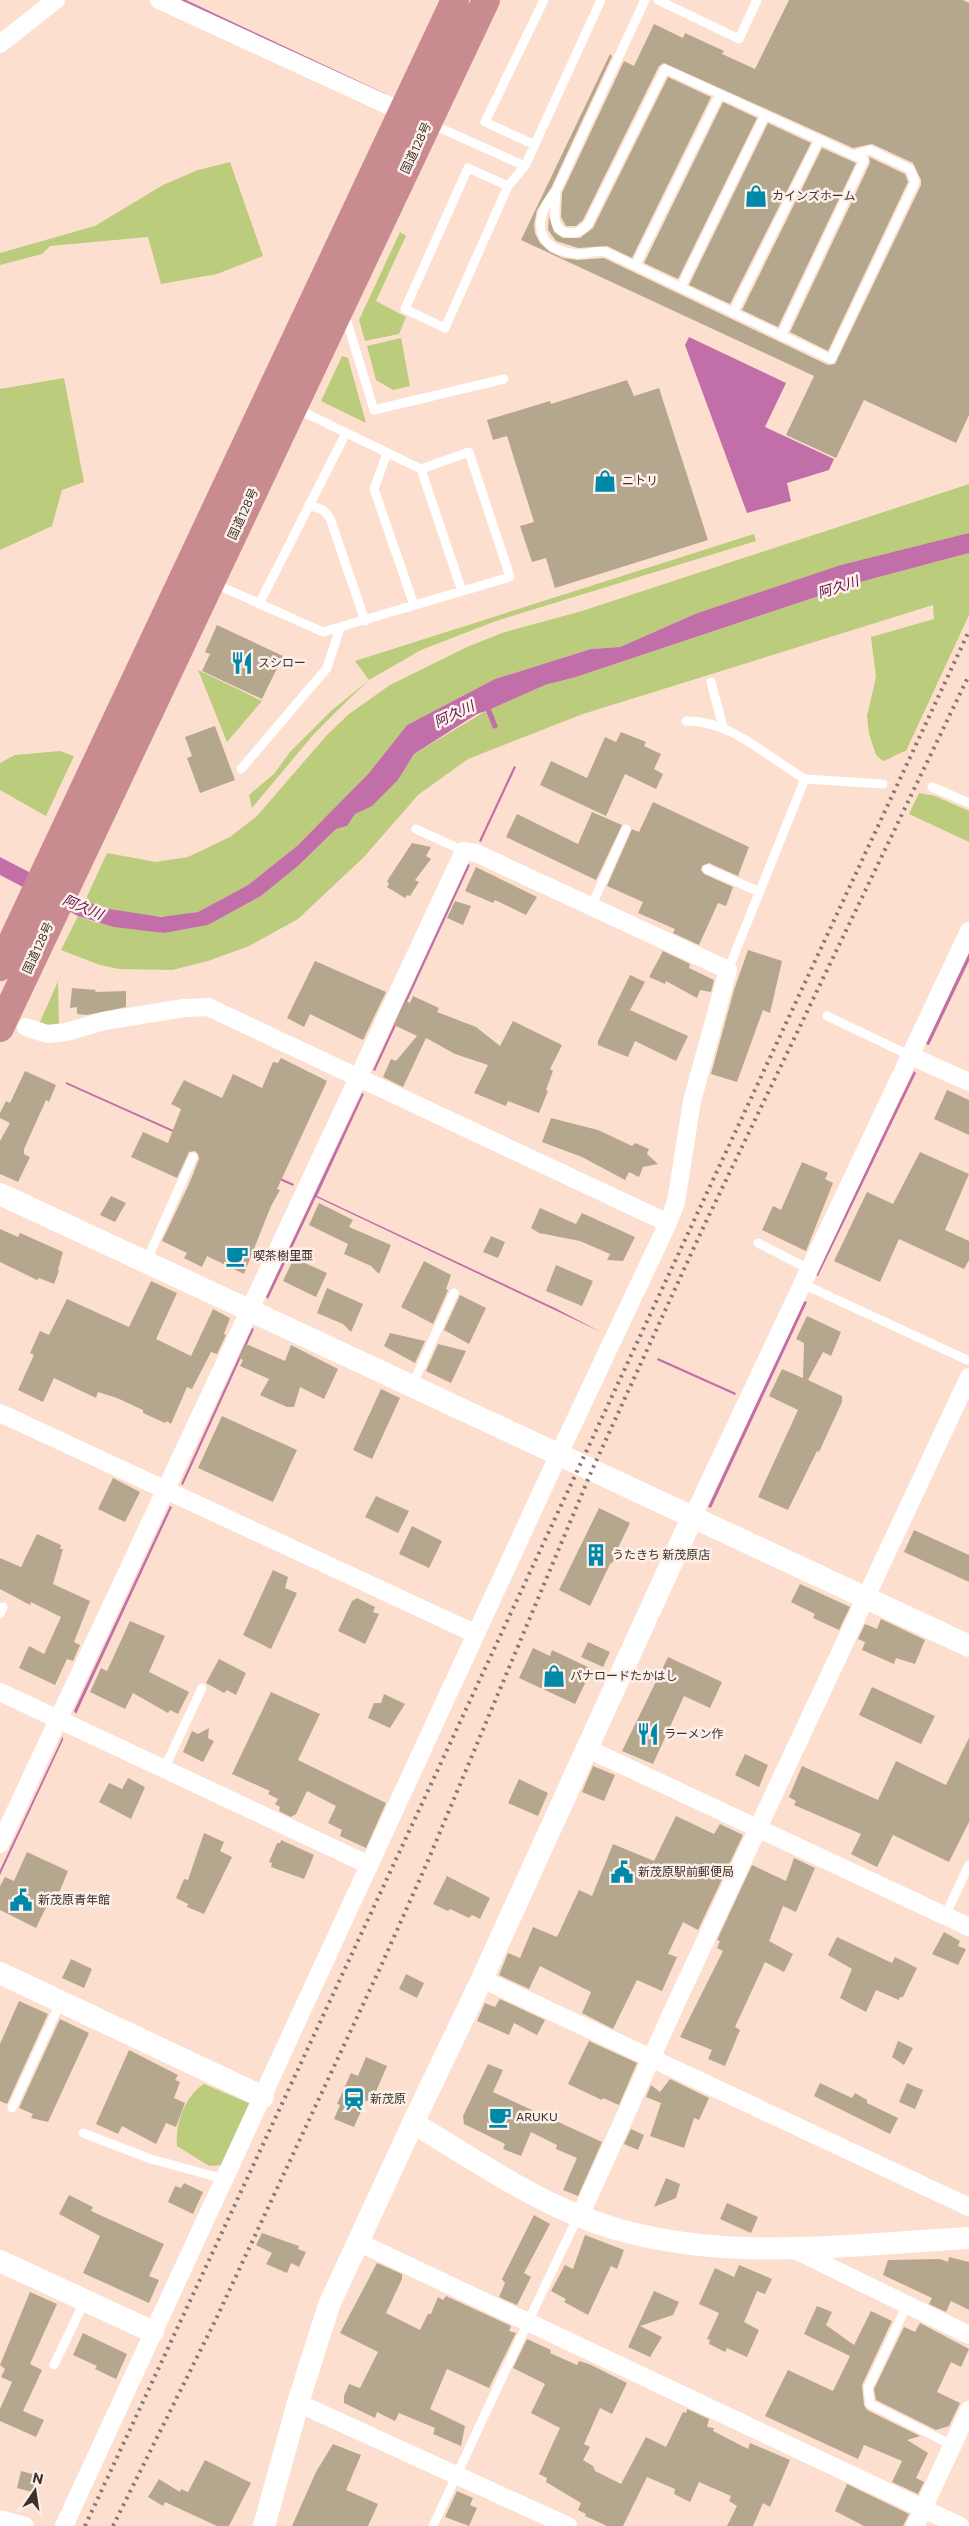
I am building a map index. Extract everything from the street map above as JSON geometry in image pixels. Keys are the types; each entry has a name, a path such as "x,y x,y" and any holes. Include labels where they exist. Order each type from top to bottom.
{"highway":[{"name":"国道128号","path":"13,1027 29,936 74,841 455,0"},
{"name":"国道128号","path":"74,841 211,582 292,407 342,306 486,0"},
{"name":"国道128号","path":"0,967 29,936"}],"street":[{"path":"0,44 56,0"},
{"path":"159,0 403,112"},
{"path":"0,1844 464,851 476,853 728,970 692,1101 676,1202 668,1223 558,1454 64,2526"},
{"path":"264,2526 298,2403 329,2305 413,2122 482,1979 692,1518 969,932"},
{"path":"13,1027 47,1034 66,1032 104,1021 199,1006 218,1010 358,1078 668,1223"},
{"path":"911,1056 969,1082"},
{"path":"0,1194 969,1646"},
{"path":"580,2216 758,1828 969,1377"},
{"path":"0,1414 476,1634"},
{"path":"0,1692 368,1865"},
{"path":"588,1749 969,1927"},
{"path":"0,1973 262,2097"},
{"path":"482,1979 969,2207"},
{"path":"413,2122 545,2200 580,2216 618,2229 691,2245 727,2249 790,2248 969,2238"},
{"path":"358,2242 526,2323 960,2526"},
{"path":"790,2248 969,2335"},
{"path":"0,2261 153,2332"},
{"path":"298,2403 568,2526"},
{"path":"915,2526 969,2410"},
{"path":"0,2519 25,2526"}],"lane":[{"path":"535,145 486,122 544,0"},
{"path":"508,186 468,168 405,309 446,328 508,186 525,166 601,0"},
{"path":"645,0 556,191 546,203 539,222 542,234 547,240 563,250 580,254 600,251 681,287 831,360 915,182 910,169 870,150 853,155"},
{"path":"658,0 739,39 757,0"},
{"path":"556,191 554,212 557,226 569,234 584,230 666,69 864,160 781,336"},
{"path":"635,266 720,94"},
{"path":"681,287 764,114"},
{"path":"428,122 525,166"},
{"path":"733,313 819,140"},
{"path":"342,306 374,410 504,379"},
{"path":"211,582 323,632 510,577 469,452 421,469 292,407"},
{"path":"259,604 346,433"},
{"path":"387,453 374,489 414,605"},
{"path":"421,469 462,591"},
{"path":"309,505 323,510 330,518 365,620"},
{"path":"241,769 327,668 340,628"},
{"path":"711,682 723,727"},
{"path":"686,721 696,721 723,727 806,778 883,784"},
{"path":"728,970 806,778"},
{"path":"932,787 969,803"},
{"path":"416,829 464,851"},
{"path":"591,906 626,830"},
{"path":"707,869 760,892"},
{"path":"827,1016 911,1056"},
{"path":"146,1262 193,1157"},
{"path":"758,1243 806,1277 969,1362"},
{"path":"412,1386 454,1293"},
{"path":"164,1769 202,1688"},
{"path":"945,1916 969,1865"},
{"path":"12,2108 61,2001"},
{"path":"83,2133 151,2160 224,2180"},
{"path":"433,2526 512,2360 526,2323 580,2216"},
{"path":"54,2364 85,2300"},
{"path":"907,2305 868,2388 870,2404 952,2445"}],"green space":[{"path":"230,162 263,256 217,274 161,284 148,237 50,246 42,254 0,265 0,253 95,226 163,185 198,170"},
{"path":"400,232 406,236 376,301 406,317 399,334 365,341 359,320"},
{"path":"401,338 410,386 393,390 376,380 367,346"},
{"path":"342,356 348,358 366,423 321,401"},
{"path":"64,378 84,482 62,490 52,526 0,550 0,389"},
{"path":"969,484 969,533 695,614 620,647 591,649 495,679 407,725 369,773 297,846 248,885 198,912 172,917 146,916 109,909 85,901 107,853 156,862 188,857 230,837 257,816 327,735 349,714 390,685 467,647 502,633 582,611"},
{"path":"754,534 756,541 496,621 421,650 369,680 355,661"},
{"path":"969,553 969,615 906,751 889,759 883,761 876,755 869,734 867,716 876,677 871,637 934,619 933,605 583,714 468,759 418,795 364,857 298,919 249,946 208,961 172,970 119,969 100,965 61,950 78,916 94,922 164,933 208,925 261,896 298,866 336,829 347,826 355,814 372,805 398,780 414,754 486,711 493,729 497,727 491,709 545,685 576,677 864,581"},
{"path":"198,670 262,701 227,742"},
{"path":"369,680 313,735 252,808 249,795 274,774 290,752 331,711"},
{"path":"60,751 74,756 46,816 0,790 0,763 15,755"},
{"path":"919,793 935,796 969,811 969,842 909,814"},
{"path":"64,968 58,982 59,1027 39,1024"},
{"path":"204,2084 251,2104 223,2165 209,2166 177,2146 178,2129 183,2111 191,2095"}],"water":[{"path":"180,0 186,0 386,94 385,96"},
{"path":"689,337 786,383 765,427 834,459 829,470 787,483 791,501 747,513 685,345"},
{"name":"阿久川","path":"969,533 969,553 864,581 576,677 545,685 491,709 498,727 493,729 486,711 477,714 414,754 398,780 372,806 355,814 347,826 336,829 298,866 261,896 208,925 164,933 114,927 78,916 0,875 0,857 85,901 109,909 161,917 198,912 248,885 297,846 369,773 407,725 495,679 591,649 620,647 695,614 841,565"},
{"path":"514,766 516,767 481,842 479,841"},
{"path":"468,864 470,865 375,1071 373,1070"},
{"path":"969,953 969,961 929,1045 926,1044"},
{"path":"914,1071 916,1073 818,1276 815,1275"},
{"path":"66,1082 294,1184 293,1186 66,1084"},
{"path":"362,1093 364,1094 317,1196 555,1308 601,1332 316,1197 268,1299 266,1297"},
{"path":"804,1301 807,1302 711,1508 708,1507"},
{"path":"252,1328 254,1329 183,1485 181,1484"},
{"path":"658,1358 736,1393 735,1395 657,1360"},
{"path":"170,1506 172,1507 76,1714 74,1711"},
{"path":"63,1736 63,1740 0,1875 0,1870"}],"building":[{"path":"789,0 963,0 969,3 969,415 956,443 864,400 836,458 786,435 814,376 521,240 610,54 612,56 551,188 537,210 534,224 535,233 540,243 550,252 563,258 578,260 604,258 828,365 835,364 921,185 921,180 913,163 872,144 853,148 664,63 659,66 583,220 576,226 566,226 561,217 562,193 624,61 634,66 654,24 683,38 685,33 724,51 722,54 755,69"},
{"path":"668,77 711,97 632,258 607,246 578,248 556,241 548,230 549,216 554,232 563,238 580,238 593,228"},
{"path":"723,102 757,118 678,279 644,263"},
{"path":"768,123 811,143 730,304 689,285"},
{"path":"822,148 856,163 778,327 742,310"},
{"path":"869,157 905,174 908,182 828,351 790,332 870,163"},
{"name":"ニトリ","path":"627,380 634,396 659,388 708,540 555,588 546,558 532,562 520,526 534,522 507,436 493,440 487,420 550,401 551,404"},
{"name":"スシロー","path":"217,625 283,656 262,699 202,671 210,654 205,652"},
{"path":"215,726 235,780 200,793 187,758 192,756 185,737"},
{"path":"621,732 646,742 644,746 661,754 654,769 663,774 656,789 625,774 606,816 540,785 551,761 587,778 605,737 616,742"},
{"path":"653,802 749,847 738,876 709,863 702,866 701,870 704,874 733,887 726,906 718,903 699,945 673,933 675,929 638,913 643,902 607,886 632,829 639,832"},
{"path":"592,812 622,825 596,880 506,837 517,814 578,844"},
{"path":"412,843 431,847 426,856 431,859 415,880 419,882 410,896 407,895 405,898 387,887 389,884 387,881"},
{"path":"476,867 537,897 526,915 495,900 493,903 465,891"},
{"path":"455,901 471,906 463,925 447,918"},
{"path":"748,950 782,961 770,1013 763,1010 737,1082 711,1074 734,990"},
{"path":"663,951 690,964 689,968 714,980 711,992 700,990 697,998 666,981 665,984 649,977"},
{"path":"315,961 386,992 363,1040 310,1014 304,1027 287,1018"},
{"path":"630,975 645,982 630,1010 688,1036 676,1061 635,1041 628,1057 598,1045 598,1041"},
{"path":"72,988 96,990 95,992 126,991 126,1007 87,1015 77,1014 77,1007 70,1008"},
{"path":"413,996 439,1008 437,1012 476,1027 500,1046 513,1021 562,1045 550,1069 553,1071 546,1090 548,1091 539,1113 508,1101 506,1106 474,1093 488,1065 455,1054 426,1038 403,1087 383,1077 391,1059 396,1061 417,1036 394,1025 406,1001 410,1003"},
{"path":"281,1058 327,1081 277,1189 280,1190 271,1206 244,1274 207,1256 202,1267 184,1258 187,1253 162,1241 189,1184 199,1159 198,1154 195,1151 189,1152 177,1178 131,1157 143,1132 168,1143 181,1109 171,1104 184,1080 222,1098 233,1074 262,1088 273,1062 278,1063"},
{"path":"25,1071 56,1085 49,1102 46,1100 24,1149 24,1154 30,1157 18,1182 0,1174 0,1141 10,1123 0,1118 0,1113 6,1101 10,1103"},
{"path":"947,1090 969,1100 969,1135 934,1119"},
{"path":"551,1118 598,1130 632,1146 635,1143 649,1149 647,1154 658,1164 643,1167 639,1177 629,1172 625,1180 582,1157 542,1142"},
{"path":"920,1152 969,1174 945,1230 969,1241 969,1260 964,1269 899,1239 880,1282 834,1261 867,1192 893,1204"},
{"path":"802,1162 828,1173 825,1179 833,1183 806,1251 762,1230 773,1206 781,1210"},
{"path":"111,1196 126,1203 115,1222 100,1215"},
{"path":"319,1203 353,1220 349,1227 391,1245 379,1274 371,1266 344,1254 348,1244 309,1225"},
{"path":"540,1208 576,1224 582,1213 635,1237 623,1261 607,1260 610,1254 580,1241 539,1233 531,1228"},
{"path":"0,1229 18,1237 20,1233 63,1252 54,1284 39,1278 37,1280 0,1262"},
{"path":"491,1236 505,1242 498,1258 483,1252"},
{"path":"294,1258 327,1273 316,1297 283,1281"},
{"path":"424,1261 451,1275 446,1289 448,1290 433,1324 401,1307"},
{"path":"556,1265 593,1281 582,1306 546,1291"},
{"path":"151,1281 177,1293 156,1339 191,1356 213,1309 230,1318 224,1334 226,1335 217,1354 211,1352 192,1389 187,1387 171,1424 143,1413 143,1410 117,1398 98,1392 96,1398 54,1378 43,1402 18,1390 34,1355 30,1353 40,1331 49,1335 67,1299 129,1327"},
{"path":"327,1288 363,1304 351,1332 343,1324 317,1313"},
{"path":"460,1295 486,1308 469,1344 444,1330"},
{"path":"807,1316 841,1332 831,1356 823,1352 808,1380 842,1396 842,1402 819,1452 817,1451 788,1510 758,1497 798,1410 769,1396 782,1369 803,1378 804,1343 796,1339"},
{"path":"390,1333 425,1341 415,1363 384,1346"},
{"path":"246,1344 285,1361 291,1345 338,1369 324,1399 300,1387 294,1407 287,1407 260,1395 269,1379 240,1366 243,1360 239,1358"},
{"path":"438,1344 466,1351 451,1383 426,1371"},
{"path":"381,1389 400,1398 372,1459 353,1450"},
{"path":"222,1416 297,1450 273,1502 198,1468"},
{"path":"113,1478 140,1492 125,1522 98,1509"},
{"path":"376,1496 409,1511 398,1533 365,1517"},
{"name":"うたきち 新茂原店","path":"599,1508 630,1523 617,1550 616,1559 610,1564 590,1606 559,1590"},
{"path":"412,1526 442,1541 429,1568 399,1554"},
{"path":"914,1530 969,1555 969,1582 904,1552"},
{"path":"37,1534 61,1545 60,1549 63,1549 53,1584 90,1601 74,1642 80,1645 73,1661 67,1659 55,1685 19,1668 29,1646 44,1654 61,1617 31,1602 30,1605 0,1589 0,1558 21,1567"},
{"path":"273,1570 288,1577 285,1588 297,1593 271,1649 243,1635"},
{"path":"800,1584 850,1607 839,1630 813,1618 815,1614 791,1602"},
{"path":"357,1598 375,1607 373,1612 379,1614 365,1644 338,1631 352,1601"},
{"path":"881,1619 925,1640 915,1664 896,1658 894,1664 862,1650 865,1642 858,1639 865,1624 877,1629"},
{"path":"130,1621 165,1636 149,1672 189,1692 178,1714 170,1710 168,1713 133,1693 125,1709 90,1692 101,1668 107,1671"},
{"path":"588,1642 610,1652 603,1667 581,1657"},
{"name":"パナロードたかはし","path":"533,1648 550,1656 552,1650 592,1669 575,1704 519,1678"},
{"path":"668,1657 722,1682 710,1708 684,1696 653,1764 622,1751"},
{"path":"219,1659 246,1673 236,1695 227,1690 224,1693 206,1683"},
{"path":"872,1687 935,1716 921,1744 859,1715"},
{"path":"271,1692 320,1714 298,1760 386,1803 366,1848 340,1836 342,1830 328,1823 336,1806 307,1791 296,1814 291,1817 279,1811 280,1807 275,1804 278,1799 268,1794 270,1791 232,1774"},
{"path":"384,1694 405,1704 390,1728 368,1718 374,1703 381,1703"},
{"path":"209,1728 208,1738 214,1741 203,1762 183,1752 192,1731 198,1734"},
{"path":"969,1738 969,1822 949,1862 893,1835 877,1867 851,1854 861,1834 794,1805 796,1801 789,1797 802,1766 878,1800 896,1761 946,1785"},
{"path":"745,1754 768,1765 759,1787 735,1775"},
{"path":"593,1766 615,1775 604,1801 582,1792"},
{"path":"128,1778 145,1787 131,1819 99,1802 109,1783 122,1789"},
{"path":"519,1779 548,1793 538,1816 508,1803"},
{"path":"676,1816 714,1834 720,1824 743,1835 698,1930 683,1922 668,1954 677,1957 662,1991 637,1980 613,2029 582,2013 591,1992 540,1966 529,1989 499,1975 508,1953 520,1958 533,1927 557,1937 579,1890 592,1896 613,1844 654,1861"},
{"path":"204,1833 224,1842 220,1851 232,1857 204,1914 187,1907 188,1904 176,1898 184,1879 188,1880"},
{"path":"281,1840 314,1855 304,1879 271,1867 272,1863 269,1862 277,1843 280,1843"},
{"path":"27,1852 68,1871 59,1893 54,1891 36,1928 0,1910 0,1886 5,1877 14,1881"},
{"path":"794,1858 815,1868 796,1912 783,1906 769,1941 793,1954 784,1972 765,1962 735,2027 740,2030 725,2066 708,2059 712,2050 680,2037 723,1951 717,1948 720,1941 717,1940 752,1865 786,1881"},
{"path":"447,1876 490,1898 480,1919 472,1915 469,1918 450,1909 448,1911 433,1904"},
{"path":"944,1932 960,1941 958,1946 966,1949 958,1965 932,1954"},
{"path":"837,1937 892,1963 895,1957 917,1968 903,1997 900,1997 899,2000 876,1990 866,2012 840,1998 852,1969 828,1955"},
{"path":"71,1959 92,1969 84,1988 62,1978"},
{"path":"406,1974 424,1983 417,1998 399,1989"},
{"path":"500,1999 545,2020 537,2035 514,2023 509,2035 477,2021 485,2003 495,2007"},
{"path":"19,2001 48,2014 7,2104 0,2101 0,2044"},
{"path":"60,2019 89,2033 48,2122 31,2118 33,2114 19,2108"},
{"path":"589,2041 637,2063 619,2105 603,2098 602,2100 568,2084"},
{"path":"898,2041 913,2048 904,2065 892,2057"},
{"path":"129,2050 178,2075 175,2080 180,2082 174,2098 185,2103 176,2127 166,2123 156,2144 122,2126 118,2134 96,2124"},
{"path":"366,2057 387,2066 371,2103 366,2100 354,2127 334,2119 340,2105 337,2104 351,2073 358,2076"},
{"path":"488,2064 503,2070 493,2092 602,2142 578,2196 563,2190 577,2158 556,2149 557,2145 531,2132 521,2156 503,2149 505,2144 464,2124 463,2116"},
{"path":"670,2079 709,2098 699,2120 694,2118 684,2148 650,2136 661,2103 646,2097 651,2085 660,2092"},
{"path":"820,2083 852,2098 855,2093 867,2100 867,2103 898,2118 890,2134 814,2096"},
{"path":"907,2083 923,2090 915,2109 899,2102"},
{"path":"631,2129 644,2135 638,2150 624,2144"},
{"path":"666,2178 680,2184 676,2198 654,2207"},
{"path":"184,2183 203,2192 193,2214 168,2202 175,2186 181,2188"},
{"path":"69,2195 93,2207 91,2211 164,2244 149,2276 159,2280 149,2303 83,2273 100,2236 59,2214"},
{"path":"727,2203 758,2217 751,2233 720,2219"},
{"path":"534,2215 550,2224 524,2273 531,2277 517,2305 499,2297 505,2283 502,2279"},
{"path":"262,2233 299,2246 298,2249 306,2252 299,2267 291,2263 287,2273 266,2264 272,2253 256,2245"},
{"path":"585,2235 624,2250 617,2269 611,2266 588,2315 564,2302 566,2299 551,2291 565,2265 573,2269"},
{"path":"949,2257 969,2262 969,2310 951,2301 946,2312 929,2304 932,2298 883,2275 888,2260 940,2259 948,2262"},
{"path":"377,2263 402,2274 402,2279 386,2313 420,2330 428,2314 431,2314 438,2297 443,2300 446,2296 511,2326 509,2331 516,2333 489,2388 447,2369 430,2409 465,2426 461,2446 433,2434 435,2428 399,2413 395,2421 377,2412 375,2418 344,2403 344,2396 349,2384 360,2388 378,2352 340,2333"},
{"path":"739,2265 772,2279 765,2294 757,2291 744,2322 759,2330 747,2357 727,2348 725,2352 709,2344 710,2340 707,2339 719,2313 699,2304 715,2268 734,2277"},
{"path":"654,2291 679,2302 673,2315 640,2326 662,2337 650,2357 628,2347"},
{"path":"30,2292 57,2304 30,2364 42,2370 23,2411 44,2420 36,2437 0,2421 0,2409 12,2382 1,2377 5,2369 0,2365"},
{"path":"817,2306 832,2312 826,2325 854,2345 871,2311 892,2321 862,2385 864,2405 867,2410 920,2436 907,2440 928,2453 916,2478 924,2482 918,2494 892,2482 902,2461 864,2445 858,2459 765,2416 788,2370 833,2391 850,2356 804,2334"},
{"path":"920,2323 969,2349 961,2367 951,2362 937,2392 960,2403 949,2426 936,2430 876,2400 874,2389 904,2327 915,2332"},
{"path":"83,2333 127,2354 116,2379 95,2369 97,2366 73,2355"},
{"path":"527,2339 551,2350 550,2353 577,2365 579,2361 589,2364 627,2383 612,2414 600,2408 584,2444 590,2447 583,2460 593,2466 595,2471 621,2484 646,2437 666,2447 683,2412 686,2413 687,2409 709,2419 707,2427 714,2428 713,2431 748,2449 750,2443 790,2460 770,2507 763,2503 753,2526 727,2526 737,2506 729,2501 731,2496 699,2482 690,2502 674,2494 675,2489 647,2477 623,2526 607,2526 585,2516 586,2514 578,2510 581,2503 546,2482 547,2478 539,2474 560,2428 531,2413 545,2384 513,2368"},
{"path":"333,2444 361,2455 346,2490 378,2504 368,2526 292,2526 316,2472"},
{"path":"205,2460 251,2483 229,2526 217,2526 165,2502 163,2506 148,2497 159,2479 180,2492 181,2489 188,2492"},
{"path":"21,2471 36,2475 32,2492 17,2488"},
{"path":"847,2484 909,2514 903,2526 864,2526 835,2511"},
{"path":"457,2491 473,2498 470,2505 477,2508 469,2526 445,2517"}],"railway":[{"path":"85,2526 969,631"},
{"path":"113,2526 216,2319 381,1966 427,1863 592,1470 702,1230 969,675"}],"place":[{"name":"カインズホーム","path":"756,196"},
{"name":"ニトリ","path":"605,481"},
{"name":"スシロー","path":"242,663"},
{"name":"喫茶樹里亜","path":"237,1256"},
{"name":"うたきち 新茂原店","path":"596,1555"},
{"name":"パナロードたかはし","path":"554,1676"},
{"name":"ラーメン作","path":"648,1734"},
{"name":"新茂原駅前郵便局","path":"622,1872"},
{"name":"新茂原青年館","path":"21,1900"},
{"name":"新茂原","path":"354,2099"},
{"name":"ARUKU","path":"500,2117"}]}
